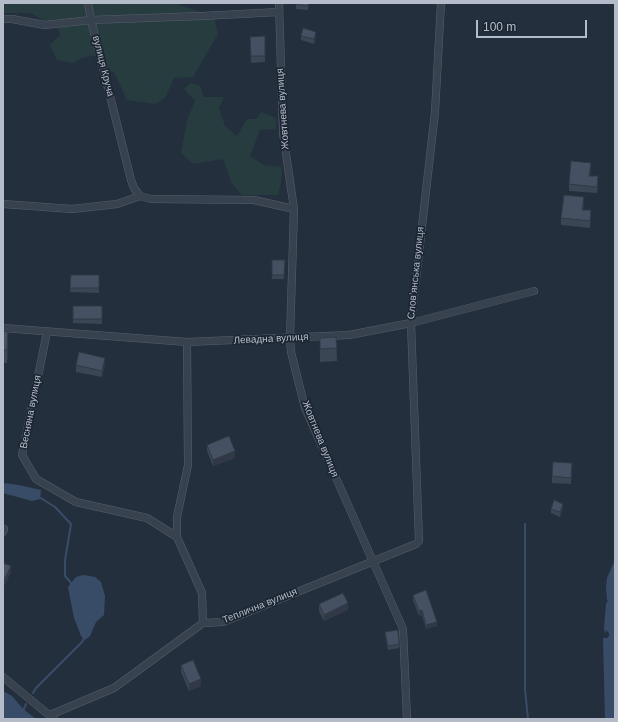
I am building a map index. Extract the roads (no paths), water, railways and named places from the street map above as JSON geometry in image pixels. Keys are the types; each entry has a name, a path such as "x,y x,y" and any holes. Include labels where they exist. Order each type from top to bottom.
{"street":[{"name":"вулиця Круча","path":"88,3 131,180 134,188 140,196"},
{"name":"Жовтнева вулиця","path":"279,3 283,133 294,209 290,338 291,352 305,408 362,540 374,561 403,629 407,719"},
{"name":"Словʼянська вулиця","path":"416,544 419,541 419,537 411,323 435,112 441,3"},
{"path":"3,19 12,19 45,25 91,20 279,12"},
{"path":"3,204 72,209 117,204 140,196 151,199 254,200 294,209"},
{"name":"Левадна вулиця","path":"3,328 187,342 349,335 411,323 534,291"},
{"name":"Весняна вулиця","path":"47,332 22,455 36,479 76,502 147,518 177,537"},
{"path":"3,677 52,717 114,688 203,623 202,593 177,537 178,517 188,465 187,342"},
{"name":"Теплична вулиця","path":"203,623 223,622 416,544"}],"water":[{"path":"3,483 41,490 40,499 32,501 3,493"},
{"path":"615,560 615,719 605,719 603,638 607,638 609,636 609,633 606,630 605,634 604,628 606,604 608,600 606,587 607,578"},
{"path":"84,575 95,577 101,582 105,596 104,615 96,622 90,636 85,640 81,636 74,618 68,587 76,577"},
{"path":"3,691 12,696 23,709 36,719 3,719"}],"waterway":[{"path":"39,497 55,507 71,524 65,560 65,576 72,584"},
{"path":"525,524 525,689 528,719"},
{"path":"33,693 36,688 83,641 84,636"},
{"path":"23,711 26,704"}]}
